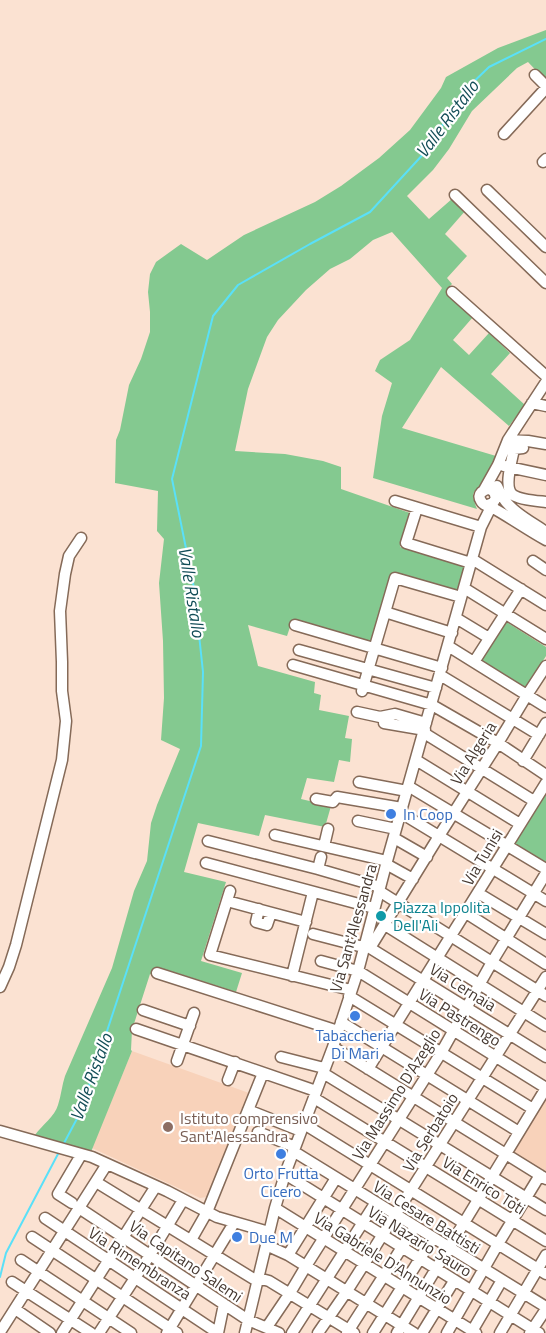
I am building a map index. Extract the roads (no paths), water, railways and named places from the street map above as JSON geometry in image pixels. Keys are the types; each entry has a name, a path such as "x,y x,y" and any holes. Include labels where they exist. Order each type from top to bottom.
{"street":[{"path":"504,134 546,87 535,75"},
{"path":"487,190 546,247"},
{"path":"456,195 546,283"},
{"path":"453,292 546,376"},
{"path":"490,508 490,489 484,490 498,465 508,440 546,382"},
{"path":"532,403 546,406"},
{"path":"514,430 526,444"},
{"path":"508,440 526,444 546,444"},
{"path":"526,444 514,449 507,486 515,496 546,502"},
{"path":"498,465 546,475"},
{"name":"Via Sant'Alessandra","path":"245,1333 285,1174 333,1047 366,946 401,811 472,561 490,508 498,465"},
{"path":"496,482 503,499 518,514 546,532"},
{"path":"395,501 417,508 490,508 518,514"},
{"path":"417,508 406,543 472,561 546,605"},
{"path":"490,508 546,540"},
{"path":"0,987 16,945 62,760 66,721 62,692 60,611 69,556 81,538"},
{"path":"532,561 546,570"},
{"path":"363,688 395,578 463,593 505,614 546,639"},
{"path":"474,662 521,589"},
{"path":"385,612 452,633"},
{"path":"456,618 489,638"},
{"path":"295,625 441,671 539,735"},
{"path":"448,646 546,707"},
{"path":"299,650 436,688"},
{"path":"293,665 363,688 432,705 498,743 546,775"},
{"name":"Via Algeria","path":"366,946 385,925 526,695 545,670"},
{"path":"357,712 380,717 395,714 425,728 482,769 534,801"},
{"path":"384,723 425,728"},
{"path":"524,760 546,723"},
{"path":"416,760 520,824"},
{"path":"359,782 408,788 546,871"},
{"name":"Via Tunisi","path":"368,1069 546,783"},
{"path":"316,799 333,802 337,797 401,811 546,901"},
{"path":"358,821 395,834 427,857"},
{"path":"318,869 328,829"},
{"path":"275,835 322,852 387,862 413,879"},
{"path":"208,841 318,869 380,889 541,994"},
{"path":"206,863 374,908"},
{"name":"Via Massimo D'Azeglio","path":"267,1327 441,1053 546,871"},
{"path":"292,976 313,892"},
{"path":"478,893 546,934"},
{"path":"306,922 271,913 228,896 210,955 350,993 396,1025 533,1109"},
{"path":"466,913 546,964"},
{"path":"385,925 546,1026"},
{"name":"Via Cernaia","path":"313,934 366,946 546,1057"},
{"name":"Via Pastrengo","path":"321,961 358,971 546,1088"},
{"path":"157,973 340,1026 382,1047 519,1132"},
{"name":"Via Serbatoio","path":"318,1333 510,1034 541,994 546,977"},
{"path":"143,1010 190,1026"},
{"path":"177,1061 195,1012"},
{"name":"Via Enrico Toti","path":"136,1029 235,1062 315,1094 384,1141 546,1241"},
{"path":"333,1047 543,1177 512,1220 447,1333"},
{"path":"281,1057 324,1071 546,1210"},
{"path":"228,1080 235,1062"},
{"path":"190,1240 207,1212 263,1073"},
{"path":"399,1329 546,1088"},
{"path":"248,1110 302,1128 370,1165 542,1271"},
{"path":"0,1131 107,1164 207,1212 234,1223 269,1232"},
{"name":"Via Cesare Battisti","path":"258,1132 294,1149 336,1178 546,1308"},
{"name":"Via Capitano Salemi","path":"79,1154 58,1194 248,1320 279,1333"},
{"path":"2,1332 64,1231 75,1206 96,1182 107,1164"},
{"name":"Via Nazario Sauro","path":"285,1174 534,1332"},
{"path":"288,1255 336,1178"},
{"path":"96,1182 215,1256 258,1280 269,1281 350,1332 366,1302 415,1227"},
{"path":"62,1333 156,1186"},
{"path":"99,1333 183,1200"},
{"path":"292,1333 376,1202"},
{"name":"Via Gabriele D'Annunzio","path":"275,1208 473,1332"},
{"name":"Via Rimembranza","path":"45,1218 218,1333"},
{"path":"32,1237 122,1296 171,1332 182,1308 234,1223"},
{"path":"373,1333 434,1238"},
{"path":"266,1245 288,1255 366,1302 385,1314 399,1329 414,1333"},
{"path":"500,1333 523,1293 542,1271 546,1255"},
{"path":"21,1260 131,1333"},
{"path":"473,1332 502,1280"},
{"path":"422,1333 454,1281"},
{"path":"12,1282 91,1333"},
{"path":"218,1333 224,1304"},
{"path":"534,1332 546,1308"},
{"path":"15,1309 50,1333"}],"waterway":[{"name":"Valle Ristallo","path":"63,1145 80,1113 201,746 203,672 194,588 172,479 213,316 238,285 370,212 427,150 463,92 489,67 546,39"},
{"name":"Valle Ristallo","path":"0,1277 6,1253 59,1152"}],"place":[{"name":"In Coop","path":"391,814"},
{"name":"Piazza Ippolita Dell'Ali","path":"381,916"},
{"name":"Tabaccheria Di Mari","path":"355,1016"},
{"name":"Istituto comprensivo Sant'Alessandra","path":"168,1127"},
{"name":"Orto Frutta Cicero","path":"281,1154"},
{"name":"Due M","path":"237,1237"}]}
